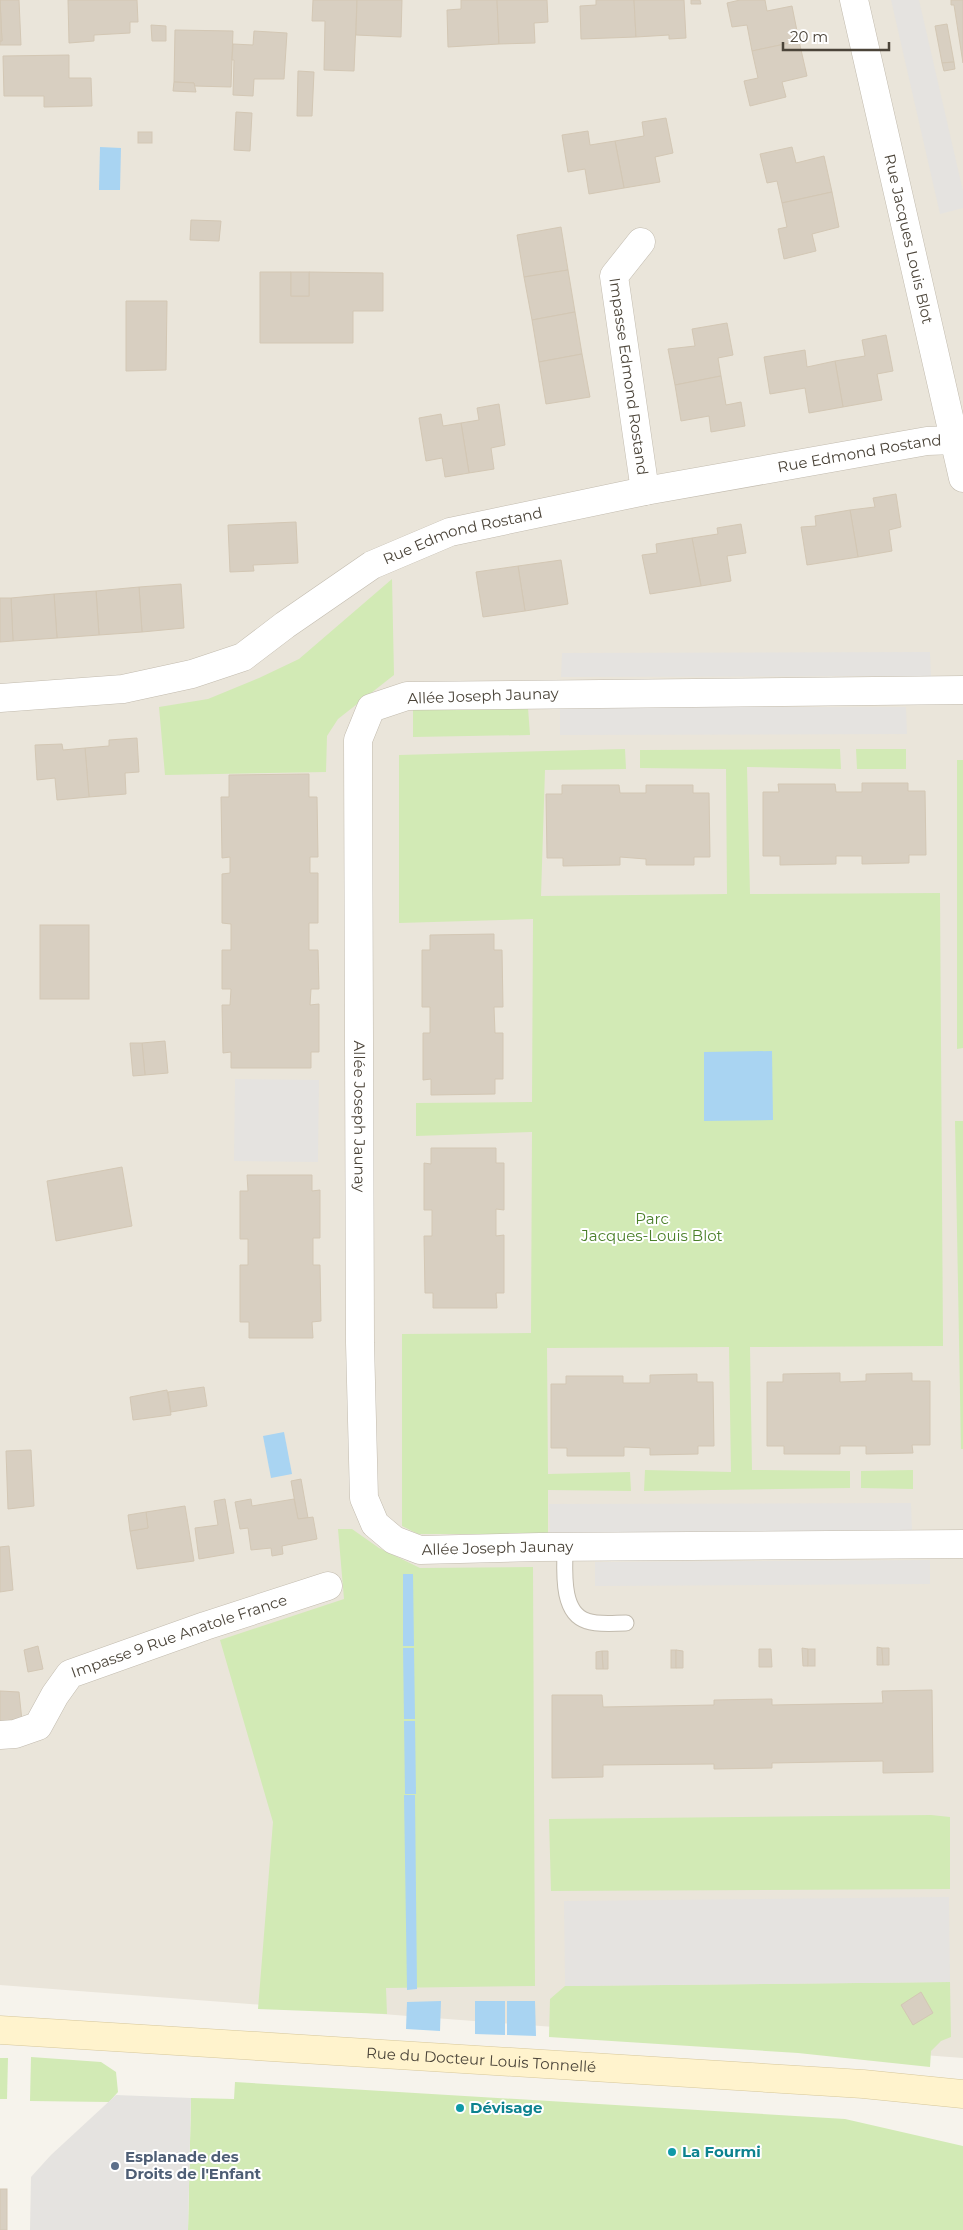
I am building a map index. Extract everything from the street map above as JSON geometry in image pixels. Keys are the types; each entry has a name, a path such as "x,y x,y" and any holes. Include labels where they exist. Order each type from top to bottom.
{"street":[{"name":"Rue Jacques Louis Blot","path":"854,0 963,478"},
{"name":"Impasse Edmond Rostand","path":"641,242 614,276 645,491"},
{"name":"Rue Edmond Rostand","path":"0,698 123,689 192,674 243,657 285,624 372,565 450,532 645,491 927,441 955,440"},
{"name":"Allée Joseph Jaunay","path":"963,690 407,696 370,708 358,740 360,1343 364,1498 375,1524 394,1540 420,1550 963,1544"},
{"name":"Impasse 9 Rue Anatole France","path":"0,1736 15,1734 38,1726 55,1695 70,1674 205,1626 328,1586"},
{"name":"Rue du Docteur Louis Tonnellé","path":"0,2030 833,2082 963,2094"}],"lane":[{"path":"565,1547 565,1590 573,1612 586,1621 626,1623"}],"shaded area":[{"path":"0,0 963,0 963,2058 0,1985"},
{"path":"891,0 919,0 963,191 963,208 940,214"},
{"path":"930,652 931,676 561,677 562,653"},
{"path":"560,707 906,707 907,734 560,735"},
{"path":"235,1079 319,1080 318,1162 234,1161"},
{"path":"911,1503 912,1530 550,1534 549,1504"},
{"path":"930,1560 930,1584 595,1586 595,1562"},
{"path":"949,1897 950,1982 565,1986 564,1901"},
{"name":"Esplanade des Droits de l'Enfant","path":"116,2095 191,2098 188,2230 30,2230 31,2177 51,2155"}],"green space":[{"path":"392,579 394,675 338,719 327,736 326,772 165,775 159,707 208,699 299,659"},
{"path":"413,707 528,708 530,735 413,737"},
{"name":"Parc Jacques-Louis Blot","path":"625,749 626,769 545,770 541,896 727,894 726,769 640,768 640,750 840,749 841,769 747,767 750,894 940,893 943,1346 750,1347 752,1470 850,1471 850,1488 644,1491 645,1470 731,1472 729,1347 547,1348 548,1474 630,1472 631,1491 548,1490 548,1534 418,1534 402,1526 402,1334 531,1333 532,1132 416,1136 416,1103 532,1102 533,919 399,923 399,755"},
{"path":"856,749 906,749 906,769 857,769"},
{"path":"957,760 963,760 963,1048 957,1049"},
{"path":"955,1121 963,1121 963,1449 961,1449"},
{"path":"913,1470 913,1489 861,1488 861,1471"},
{"path":"338,1529 352,1529 379,1548 420,1568 533,1567 535,1986 386,1988 387,2014 258,2009 273,1822 220,1640 344,1599"},
{"path":"931,1815 950,1817 950,1889 551,1891 549,1819"},
{"path":"950,1982 951,2037 941,2041 931,2051 930,2067 798,2053 549,2037 550,1999 565,1986"},
{"path":"31,2057 101,2062 116,2072 118,2092 109,2102 30,2101"},
{"path":"0,2058 8,2058 7,2099 0,2099"},
{"path":"235,2082 845,2119 963,2146 963,2230 188,2230 191,2098 234,2099"}],"water":[{"path":"100,147 121,148 120,190 99,190"},
{"path":"772,1051 773,1120 704,1121 704,1052"},
{"path":"284,1432 292,1474 271,1478 263,1436"},
{"path":"403,1574 413,1574 414,1646 403,1646"},
{"path":"403,1648 414,1648 415,1719 404,1719"},
{"path":"404,1721 415,1721 416,1794 405,1794"},
{"path":"404,1795 415,1795 417,1989 407,1990"},
{"path":"441,2001 440,2031 406,2029 407,2002"},
{"path":"475,2001 505,2001 505,2035 475,2034"},
{"path":"507,2001 535,2001 536,2036 507,2035"}],"building":[{"path":"0,0 19,0 21,45 0,45 0,41 2,41"},
{"path":"0,0 2,41 0,41"},
{"path":"68,0 137,0 138,22 130,22 130,33 94,35 94,41 69,43"},
{"path":"313,0 357,0 354,71 324,70 325,21 312,21"},
{"path":"357,0 402,0 401,37 356,35"},
{"path":"461,0 497,0 499,44 448,47 447,10 461,9"},
{"path":"497,0 547,0 548,22 534,23 535,43 499,44"},
{"path":"596,0 634,0 636,37 581,39 580,6 596,5"},
{"path":"634,0 684,0 686,38 669,39 669,35 636,37"},
{"path":"691,0 700,0 701,4 691,4"},
{"path":"740,0 765,0 767,11 792,6 799,41 752,51 747,25 732,27 727,3"},
{"path":"951,0 963,0 963,63 954,5 951,5"},
{"path":"947,24 954,62 942,63 935,26"},
{"path":"151,25 166,26 166,41 152,41"},
{"path":"175,30 233,31 231,87 194,86 194,83 174,82"},
{"path":"254,31 287,33 284,79 254,79 253,96 233,95 233,44 253,45"},
{"path":"799,41 807,76 782,82 786,97 750,106 744,81 758,78 752,51"},
{"path":"69,55 69,78 91,78 92,106 44,107 44,96 4,96 3,56"},
{"path":"954,62 955,69 944,71 942,63"},
{"path":"298,71 314,72 312,116 297,116"},
{"path":"174,82 194,83 196,92 173,91"},
{"path":"236,112 252,113 250,151 234,150"},
{"path":"666,118 673,153 655,157 660,182 624,188 615,141 644,136 642,122"},
{"path":"588,131 590,145 615,141 624,188 589,194 585,169 568,172 562,135"},
{"path":"138,132 152,132 152,143 138,143"},
{"path":"792,147 796,163 824,156 832,192 782,203 777,181 767,183 760,154"},
{"path":"832,192 839,227 812,234 816,251 784,259 778,229 787,227 782,203"},
{"path":"191,220 221,221 219,241 190,240"},
{"path":"561,227 568,270 524,277 517,235"},
{"path":"568,270 575,312 532,320 524,277"},
{"path":"260,272 291,272 291,296 309,296 309,272 383,273 383,311 353,311 353,343 260,343"},
{"path":"291,272 309,272 309,296 291,296"},
{"path":"126,301 167,301 166,370 126,371"},
{"path":"575,312 582,354 539,362 532,320"},
{"path":"727,323 733,355 718,358 721,376 675,385 668,349 695,346 692,329"},
{"path":"886,335 893,371 877,374 882,400 843,407 835,361 865,356 862,340"},
{"path":"805,350 807,367 835,361 843,407 809,413 805,388 770,394 764,357"},
{"path":"582,354 590,397 546,404 539,362"},
{"path":"721,376 726,405 741,402 745,426 711,432 709,416 681,421 675,385"},
{"path":"499,404 505,445 491,448 494,469 469,473 461,423 479,420 477,408"},
{"path":"441,414 443,426 461,423 469,473 445,477 442,458 426,461 419,418"},
{"path":"896,494 901,527 889,530 892,551 858,557 850,510 875,507 873,498"},
{"path":"850,510 858,557 807,565 801,527 816,526 815,516"},
{"path":"296,522 298,563 253,565 254,571 230,572 228,525"},
{"path":"741,524 746,553 727,556 731,581 701,586 692,538 718,534 717,528"},
{"path":"692,538 701,586 650,594 642,555 657,553 656,544"},
{"path":"561,560 568,604 525,611 518,566"},
{"path":"518,566 525,611 483,617 476,572"},
{"path":"181,584 184,628 142,632 139,587"},
{"path":"139,587 142,632 99,635 96,591"},
{"path":"96,591 99,635 57,638 54,594"},
{"path":"54,594 57,638 13,641 11,598"},
{"path":"0,598 11,598 13,641 0,642"},
{"path":"137,738 139,772 125,773 126,794 89,797 85,748 109,746 109,740"},
{"path":"62,744 63,750 85,748 89,797 57,800 55,778 37,780 35,745"},
{"path":"309,774 309,797 317,797 318,857 310,857 310,873 318,873 318,923 309,923 309,950 318,950 319,989 311,989 310,1005 319,1004 319,1052 311,1052 311,1068 231,1068 231,1052 223,1053 222,1005 230,1005 231,989 222,989 222,950 231,950 231,924 222,923 222,874 230,873 230,857 222,858 221,797 229,797 229,775"},
{"path":"862,783 908,783 908,791 925,791 926,855 909,855 909,863 862,864 862,856 836,856 836,864 780,865 780,856 763,856 763,792 779,792 778,784 835,784 836,792 862,792"},
{"path":"562,785 619,785 620,793 646,793 646,785 693,785 693,793 709,793 710,857 694,857 694,865 646,865 646,859 620,857 620,865 563,866 563,858 547,858 546,794 562,794"},
{"path":"40,925 89,925 89,999 40,999"},
{"path":"494,934 494,950 502,950 503,1007 494,1007 495,1033 503,1033 503,1079 495,1079 495,1094 431,1095 431,1079 423,1080 423,1033 430,1033 430,1007 422,1007 422,950 430,950 430,935"},
{"path":"165,1041 168,1073 145,1075 142,1043"},
{"path":"130,1043 142,1043 145,1075 133,1076"},
{"path":"431,1148 496,1148 496,1163 504,1163 504,1210 496,1209 496,1236 504,1235 504,1293 496,1293 497,1308 433,1308 433,1293 425,1293 424,1236 432,1236 432,1210 424,1210 424,1163 431,1164"},
{"path":"122,1167 132,1226 56,1241 47,1181"},
{"path":"247,1175 312,1175 312,1191 320,1190 320,1238 313,1238 313,1265 320,1265 321,1321 312,1322 313,1338 249,1338 249,1322 240,1322 240,1265 248,1265 248,1239 240,1239 240,1191 248,1191"},
{"path":"840,1373 840,1382 866,1381 866,1374 912,1373 912,1381 930,1381 930,1445 912,1445 913,1453 866,1454 866,1446 840,1446 840,1454 784,1454 784,1446 767,1446 767,1382 783,1382 783,1374"},
{"path":"697,1374 697,1382 713,1382 714,1446 698,1446 698,1454 650,1455 650,1448 624,1447 624,1456 567,1456 567,1448 551,1448 551,1384 566,1384 566,1376 623,1376 623,1383 650,1383 650,1375"},
{"path":"204,1387 207,1406 171,1412 168,1392"},
{"path":"167,1390 171,1415 133,1420 130,1397"},
{"path":"31,1450 34,1506 8,1509 6,1451"},
{"path":"301,1479 308,1518 298,1519 291,1481"},
{"path":"225,1499 234,1553 199,1559 195,1528 218,1525 214,1501"},
{"path":"251,1499 252,1506 294,1499 298,1519 313,1517 317,1539 282,1546 283,1554 272,1556 271,1548 251,1550 248,1528 240,1529 235,1502"},
{"path":"185,1506 194,1561 137,1569 130,1531 148,1528 146,1512"},
{"path":"146,1512 148,1528 130,1531 128,1515"},
{"path":"9,1546 13,1590 0,1592 0,1547"},
{"path":"38,1646 43,1669 28,1672 24,1650"},
{"path":"877,1647 882,1648 883,1665 877,1665"},
{"path":"802,1648 808,1649 808,1666 803,1666"},
{"path":"882,1648 889,1648 889,1665 883,1665"},
{"path":"759,1649 771,1649 772,1667 759,1667"},
{"path":"808,1649 815,1649 815,1666 808,1666"},
{"path":"671,1650 676,1650 676,1668 671,1668"},
{"path":"676,1650 683,1651 683,1668 676,1668"},
{"path":"602,1651 608,1651 608,1669 603,1669"},
{"path":"602,1651 603,1669 596,1669 596,1652"},
{"path":"932,1690 933,1772 883,1773 883,1761 772,1763 772,1768 714,1769 714,1764 603,1765 603,1777 552,1778 552,1695 602,1695 603,1707 714,1705 714,1700 772,1699 772,1705 883,1703 882,1691"},
{"path":"0,1691 19,1692 22,1721 0,1727"},
{"path":"921,1992 933,2013 913,2025 901,2005"},
{"path":"0,2189 7,2189 7,2230 0,2230"}],"place":[{"name":"Dévisage","path":"460,2108"},
{"name":"La Fourmi","path":"672,2152"},
{"name":"Esplanade des Droits de l'Enfant","path":"115,2166"}]}
